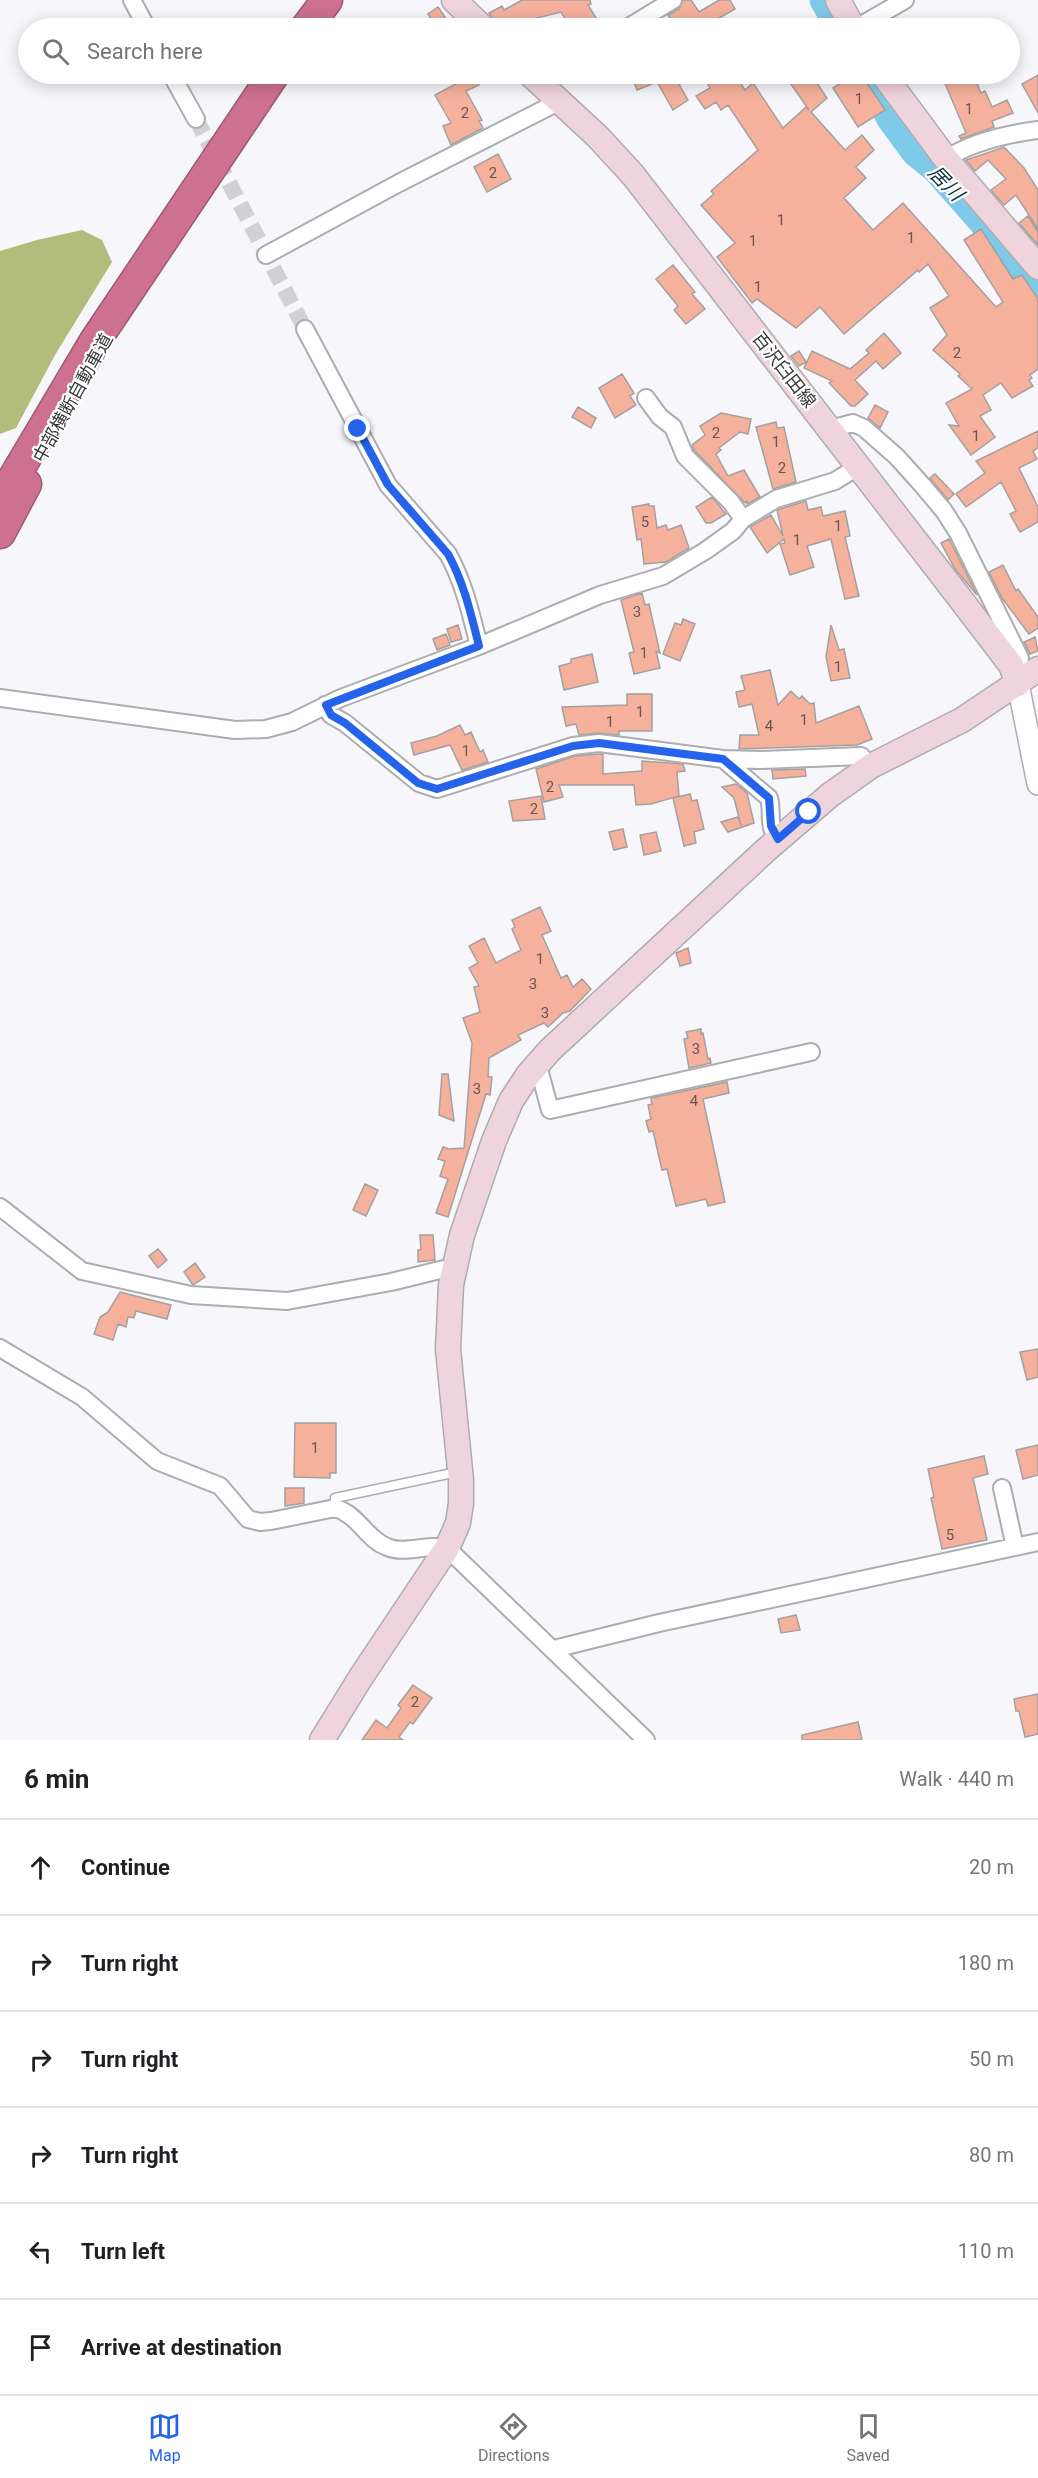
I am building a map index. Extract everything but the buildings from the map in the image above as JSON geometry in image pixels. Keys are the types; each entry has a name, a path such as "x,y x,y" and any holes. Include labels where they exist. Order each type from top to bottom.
{"highway":[{"path":"314,18 327,0"},
{"name":"中部横断自動車道","path":"0,501 95,341 267,84"},
{"name":"中部横断自動車道","path":"0,533 147,263"}],"main road":[{"path":"454,0 473,18"},
{"path":"838,0 849,18"},
{"name":"百沢臼田線","path":"546,84 633,175 859,466 1015,676"},
{"path":"890,84 946,159 1038,267"},
{"path":"322,1740 447,1548 458,1523 461,1503 460,1471 448,1349 448,1308 453,1270 462,1235 494,1141 511,1101 535,1066 778,839 830,795 871,766 962,720 1015,676 1038,669"}],"street":[{"path":"132,0 142,18"},
{"path":"643,18 673,0"},
{"path":"873,18 905,0"},
{"path":"177,84 196,119"},
{"path":"266,255 399,183 560,101"},
{"path":"946,159 957,152 998,137 1038,130"},
{"path":"305,330 388,485 448,554 453,563 466,595 479,646"},
{"path":"646,398 660,417 673,427 685,456 731,502 743,519"},
{"path":"830,429 853,423 864,428 897,457 944,511 958,533 1020,658 1015,676 1038,784"},
{"path":"0,698 235,730 266,729 292,722 326,705 479,646 600,595 663,576 705,551 733,531 743,519 776,499 835,481 859,466"},
{"path":"326,705 331,715 352,729 418,783 437,789 502,767 599,743 723,759 760,760 861,756 871,766"},
{"path":"723,759 769,798 771,826 778,839"},
{"path":"535,1066 540,1073 550,1110 811,1052"},
{"path":"0,1207 82,1270 191,1295 287,1301 391,1282 444,1269 453,1270"},
{"path":"0,1348 82,1397 157,1461 220,1486 248,1519 260,1522 271,1521 335,1508 345,1511 387,1547 447,1548 646,1740"},
{"path":"1002,1488 1015,1547"},
{"path":"554,1649 659,1623 1038,1542"}],"lane":[{"path":"335,1508 334,1498 460,1471"}],"green space":[{"path":"82,230 102,240 112,262 55,355 16,428 0,434 0,251"}],"waterway":[{"name":"居川","path":"823,0 833,18"},
{"name":"居川","path":"871,84 890,119 915,153 936,170 1038,286"}],"tunnel":[{"path":"196,119 305,329"}],"route":[{"path":"358,429 388,485 448,554 461,580 479,646 341,698 326,705 331,715 345,723 418,783 437,789 573,746 599,743 723,759 769,798 771,826 778,839 809,812"}]}
